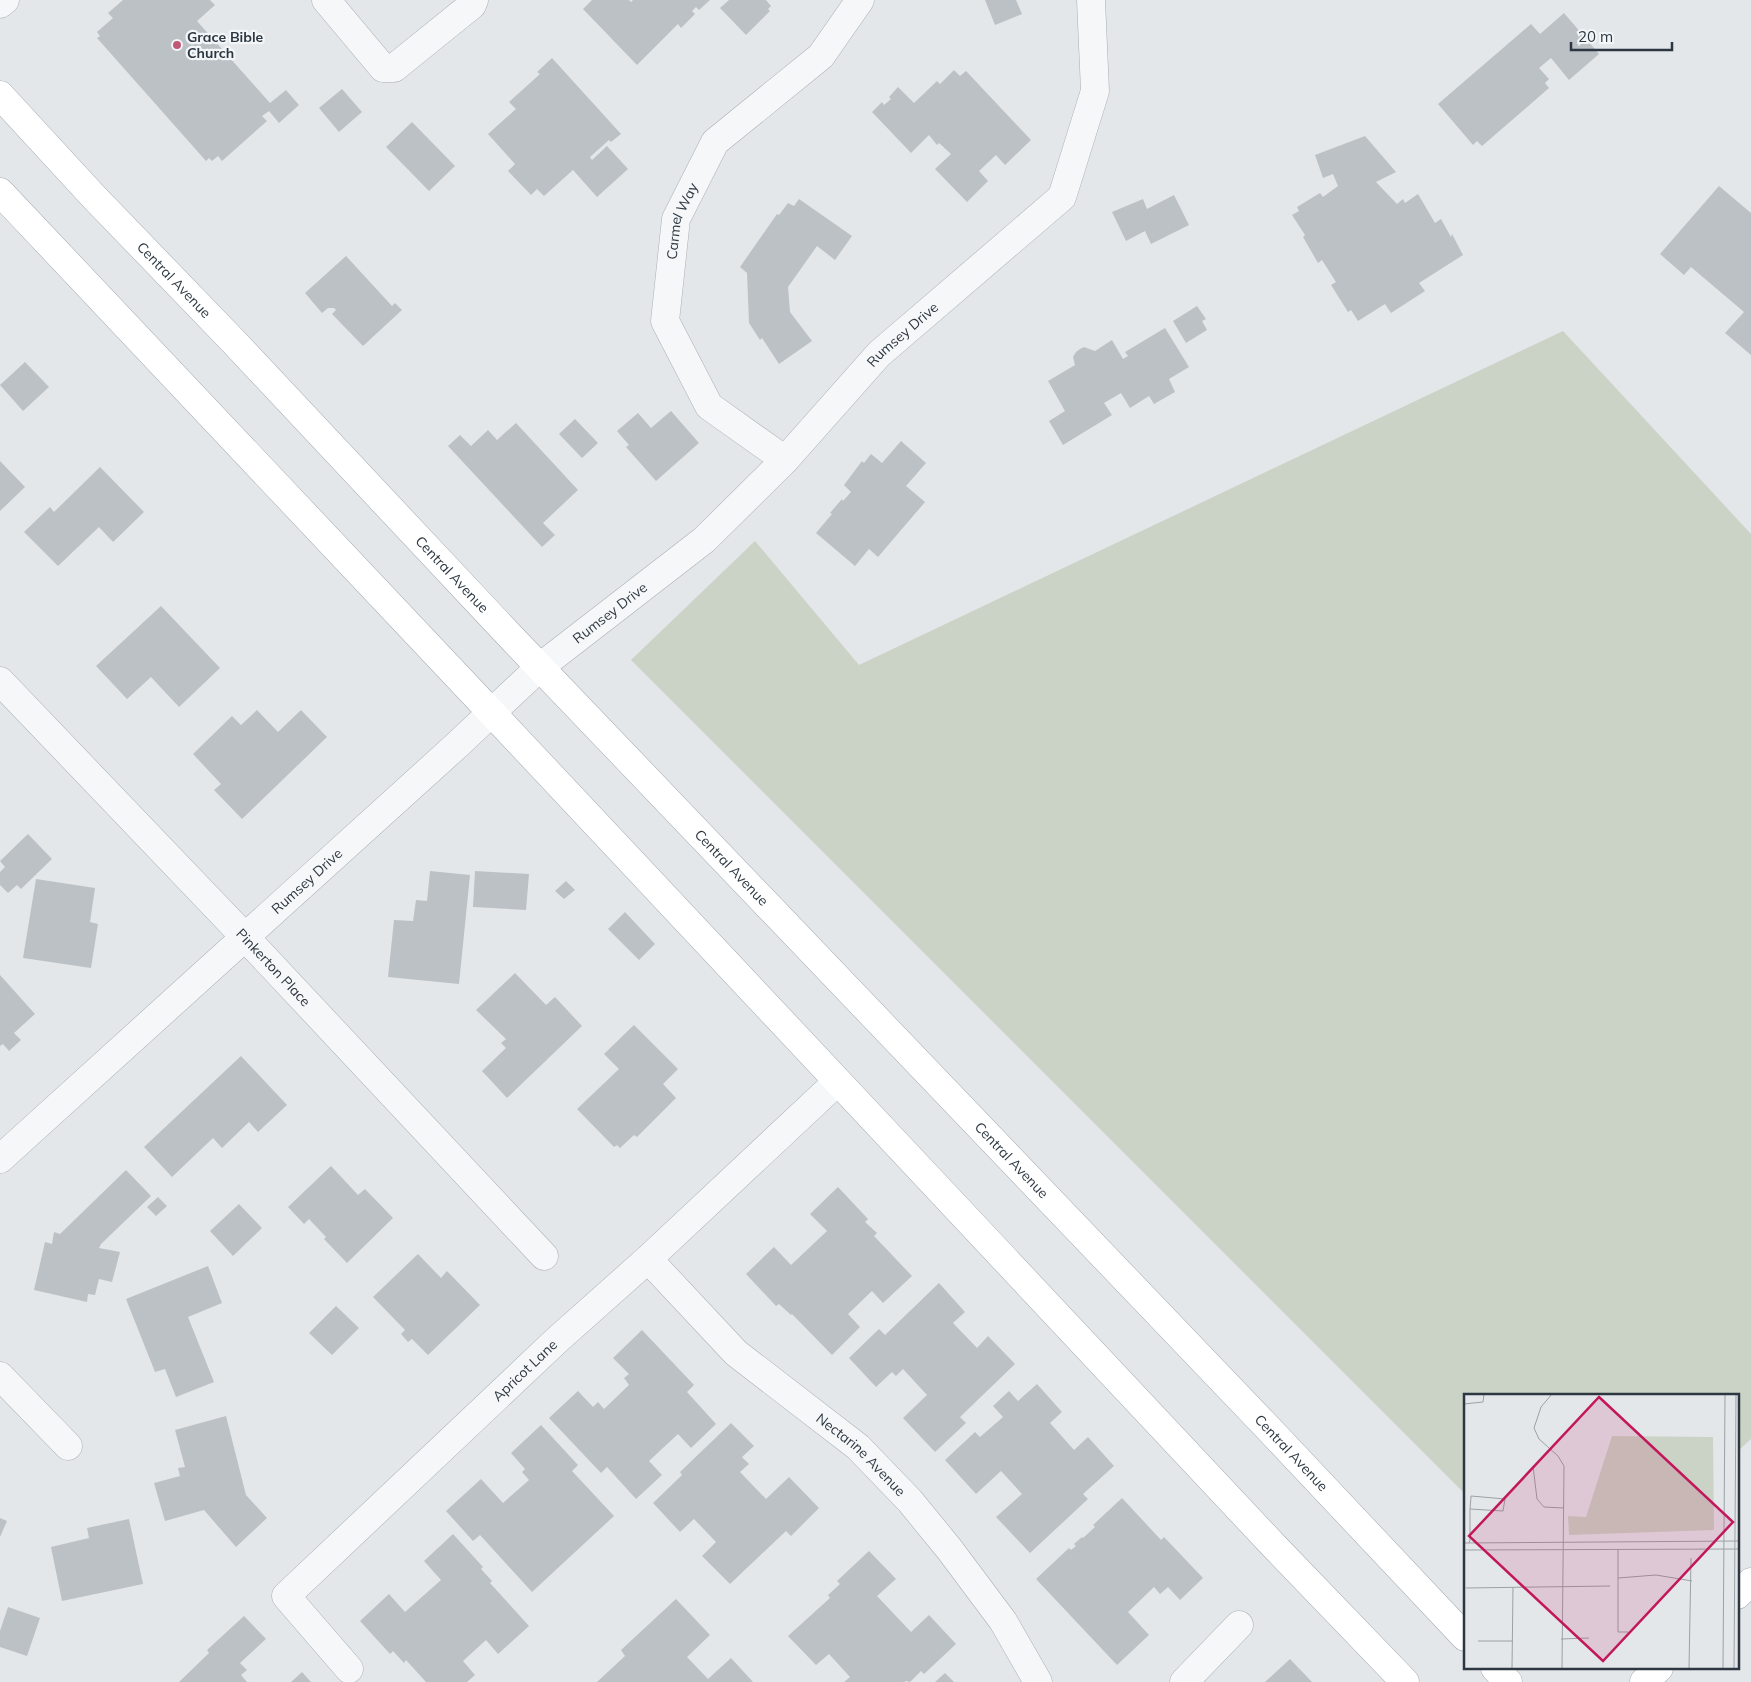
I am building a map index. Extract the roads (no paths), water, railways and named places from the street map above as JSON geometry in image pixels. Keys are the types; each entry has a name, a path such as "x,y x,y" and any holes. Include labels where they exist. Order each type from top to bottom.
{"main road":[{"name":"Central Avenue","path":"0,95 93,196 234,342 540,667 1464,1636"},
{"path":"0,192 1260,1531 1405,1682"},
{"path":"1738,1594 1751,1582"},
{"path":"1497,1670 1508,1682"},
{"path":"1644,1682 1657,1670"}],"street":[{"path":"0,4 5,0"},
{"path":"326,0 383,68 394,68 472,5 474,0"},
{"name":"Carmel Way","path":"784,460 709,406 665,321 676,219 715,142 821,56 860,0"},
{"name":"Rumsey Drive","path":"0,1159 540,667 704,540 784,460 879,354 1062,197 1095,91 1091,0"},
{"name":"Pinkerton Place","path":"0,681 244,936 544,1256"},
{"name":"Apricot Lane","path":"349,1669 286,1596 557,1340 648,1259 837,1082"},
{"name":"Nectarine Avenue","path":"648,1259 736,1353 858,1447 910,1501 950,1550 1003,1621 1038,1682"},
{"path":"0,1376 68,1446"},
{"path":"1184,1682 1239,1625"}],"place":[{"name":"Grace Bible Church","path":"177,45"}]}
